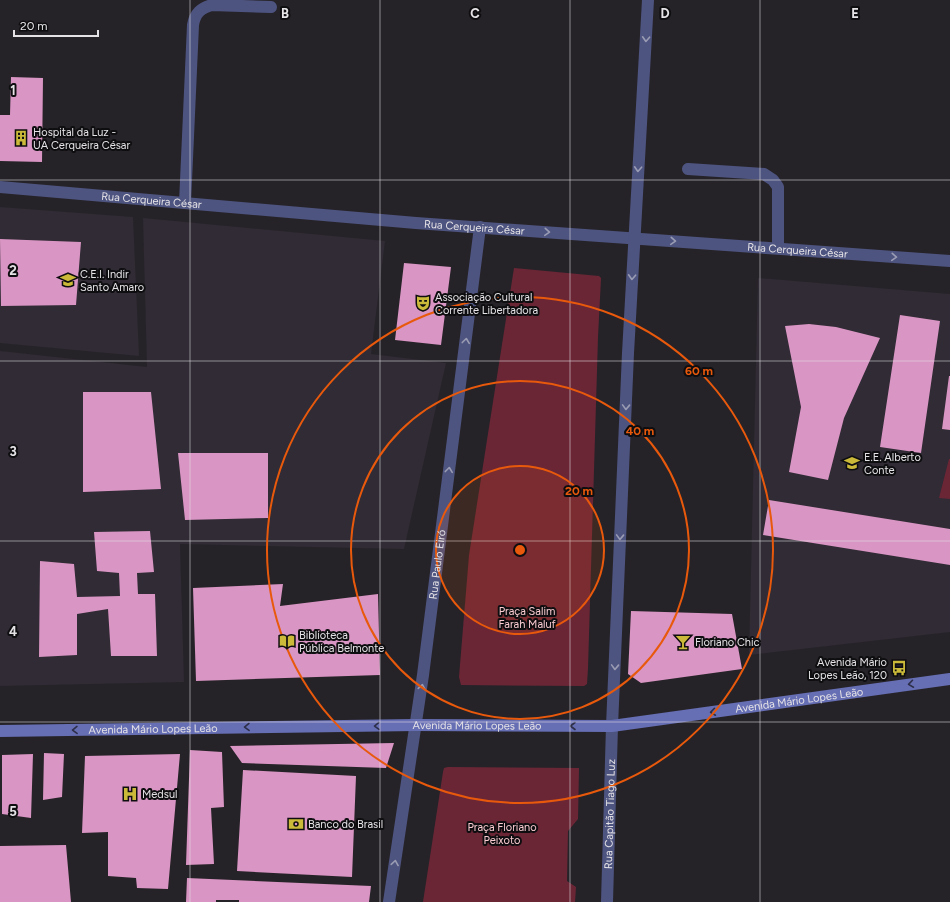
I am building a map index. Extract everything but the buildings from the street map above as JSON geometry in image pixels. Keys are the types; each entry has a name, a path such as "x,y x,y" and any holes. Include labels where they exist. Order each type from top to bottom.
{"street":[{"name":"Rua Capitão Tiago Luz","path":"607,902 612,726 634,238 648,0"},
{"path":"184,202 194,19 203,7 212,5 271,7"},
{"path":"688,169 764,174 773,180 778,187 778,248"},
{"name":"Rua Cerqueira César","path":"0,186 480,227 950,261"},
{"name":"Rua Paulo Eiró","path":"389,902 423,675 480,227"},
{"name":"Avenida Mário Lopes Leão","path":"0,731 416,725 612,726 950,679"}],"shaded area":[{"name":"C.E.I. Indir Santo Amaro","path":"0,207 133,217 139,356 0,343"},
{"path":"143,218 385,241 371,354 446,363 404,549 180,544 184,682 0,686 0,351 147,367"},
{"name":"E.E. Alberto Conte","path":"758,278 950,294 950,632 749,655"}],"green space":[{"name":"Praça Salim Farah Maluf","path":"514,268 599,276 601,278 588,668 587,684 584,686 461,685 459,677 469,555"},
{"path":"949,459 950,499 939,498"},
{"name":"Praça Floriano Peixoto","path":"444,768 579,768 578,819 568,831 567,881 576,887 575,902 423,902 443,772"}],"place":[{"name":"Hospital da Luz - UA Cerqueira César","path":"21,138"},
{"name":"C.E.I. Indir Santo Amaro","path":"68,280"},
{"name":"Associação Cultural Corrente Libertadora","path":"423,303"},
{"name":"E.E. Alberto Conte","path":"852,463"},
{"name":"Biblioteca Pública Belmonte","path":"287,641"},
{"name":"Floriano Chic","path":"683,642"},
{"name":"Avenida Mário Lopes Leão, 120","path":"899,668"},
{"name":"Medsul","path":"130,794"},
{"name":"Banco do Brasil","path":"296,824"}]}
